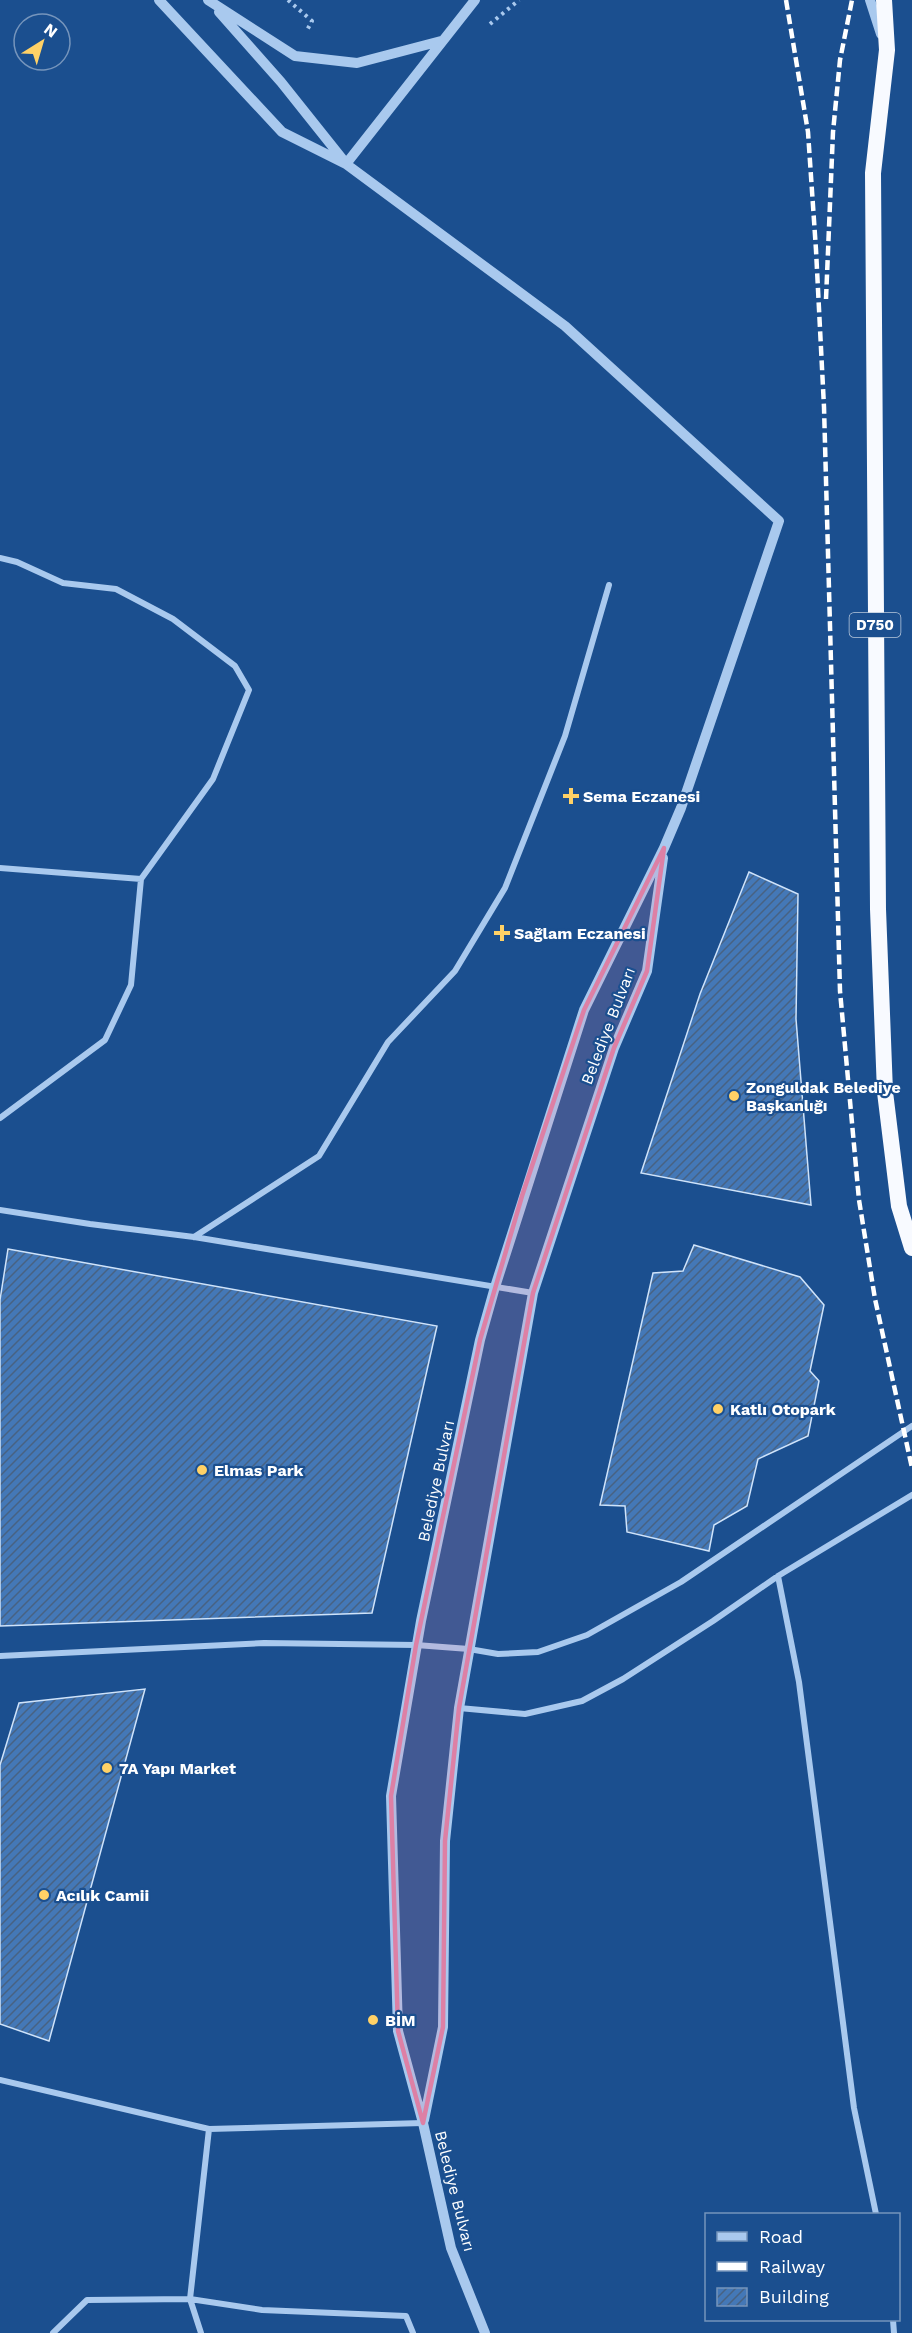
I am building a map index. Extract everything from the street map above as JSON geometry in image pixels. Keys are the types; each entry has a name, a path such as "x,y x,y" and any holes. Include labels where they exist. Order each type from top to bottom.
{"highway":[{"name":"D750","path":"884,0 887,50 873,173 878,909 885,1092 898,1206 912,1248"}],"street":[{"path":"159,0 282,132 346,164 565,326 779,521 681,808 664,848"},
{"path":"346,164 475,0"},
{"path":"870,0 887,50"},
{"path":"209,1 281,82 346,164"},
{"path":"209,1 295,56 322,61 357,63 441,41"},
{"path":"0,558 17,562 63,583 116,589 173,619 235,666 249,690 213,779 141,879 131,985 105,1040 0,1118"},
{"path":"194,1237 319,1156 388,1042 454,971 505,888 565,736 609,585"},
{"name":"Belediye Bulvarı","path":"485,2333 451,2248 423,2123 398,2031 391,1796 416,1646 480,1340 495,1287 584,1010 664,848"},
{"name":"Belediye Bulvarı","path":"423,2123 443,2027 445,1841 459,1708 533,1293 614,1048 647,970 664,848"},
{"path":"0,868 141,879"},
{"path":"0,1210 194,1237 533,1293"},
{"path":"0,1656 264,1643 416,1646 469,1649 498,1654 538,1653 587,1635 681,1582 912,1426"},
{"path":"459,1708 525,1714 582,1701 653,1661 778,1576 912,1495"},
{"path":"778,1576 799,1682 854,2108 876,2213"},
{"path":"0,2080 209,2129 423,2123"},
{"path":"201,2333 190,2299 209,2129"},
{"path":"53,2333 87,2300 190,2299 262,2310 406,2316 413,2333"}],"path":[{"path":"288,0 312,21 303,38"}],"highlighted area":[{"path":"664,848 647,971 614,1048 533,1293 459,1708 445,1841 443,2027 423,2123 398,2031 391,1796 416,1645 480,1340 522,1196 584,1010"}],"building":[{"name":"Zonguldak Belediye Başkanlığı","path":"749,872 798,894 796,1019 811,1205 641,1173 700,994"},
{"name":"Katlı Otopark","path":"694,1245 800,1277 824,1305 810,1371 819,1381 808,1436 758,1459 747,1506 714,1525 709,1551 627,1532 625,1506 600,1505 653,1273 683,1271"},
{"name":"Elmas Park","path":"8,1249 437,1326 372,1613 0,1626 0,1300"},
{"name":"Acılık Camii","path":"145,1689 49,2041 0,2024 0,1765 19,1703"}],"railway":[{"path":"786,0 808,132 816,250 824,407 840,991 859,1200 875,1299 912,1468"},
{"path":"826,299 833,132 840,60 852,0"}],"place":[{"name":"Sema Eczanesi","path":"571,796"},
{"name":"Sağlam Eczanesi","path":"502,933"},
{"name":"Zonguldak Belediye Başkanlığı","path":"734,1096"},
{"name":"Katlı Otopark","path":"718,1409"},
{"name":"Elmas Park","path":"202,1470"},
{"name":"7A Yapı Market","path":"107,1768"},
{"name":"Acılık Camii","path":"44,1895"},
{"name":"BİM","path":"373,2020"}]}
